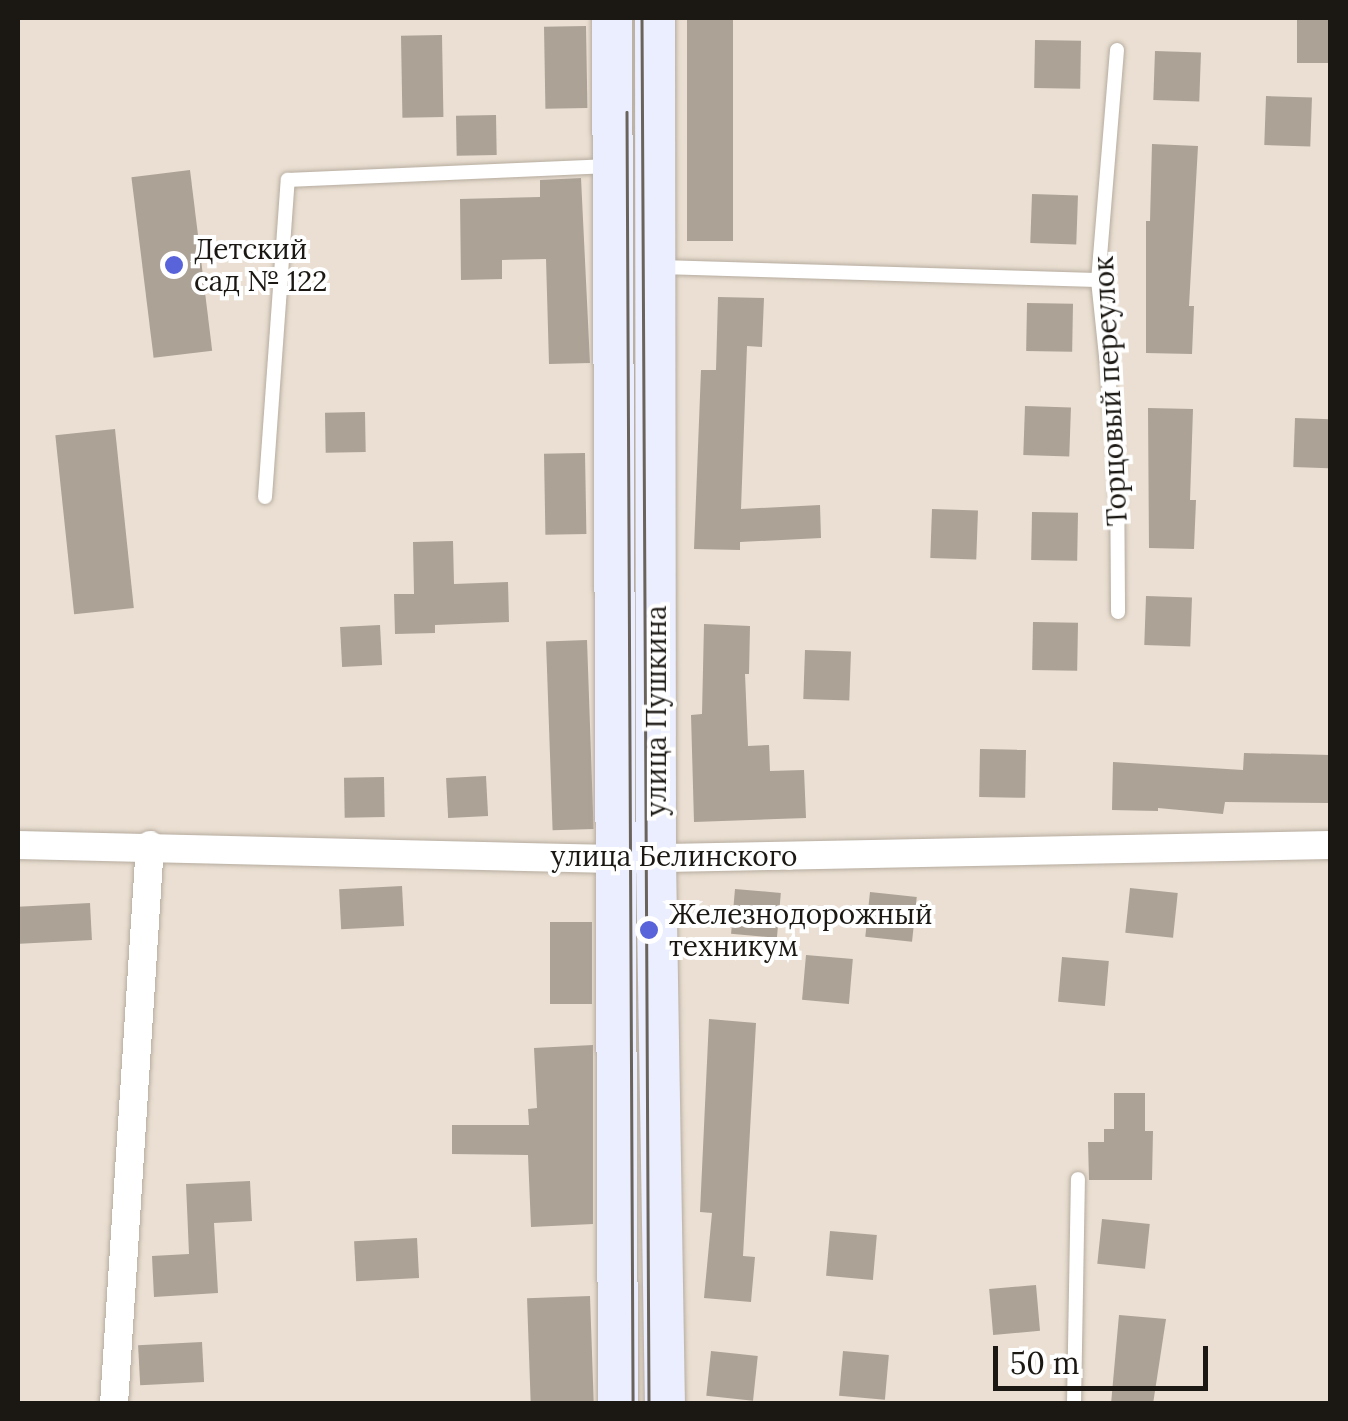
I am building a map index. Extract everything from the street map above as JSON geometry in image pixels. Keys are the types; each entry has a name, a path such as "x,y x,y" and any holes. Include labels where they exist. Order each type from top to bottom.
{"main road":[{"name":"улица Пушкина","path":"612,18 618,1404"},
{"name":"улица Пушкина","path":"655,18 656,858 665,1404"}],"street":[{"name":"улица Белинского","path":"18,846 150,845 614,859 1330,845"},
{"path":"114,1404 150,845"}],"lane":[{"name":"Торцовый переулок","path":"1117,50 1098,280 1117,462 1118,612"},
{"path":"266,497 288,180 614,166"},
{"path":"654,267 1098,280"},
{"path":"1074,1404 1078,1179"}],"building":[{"path":"687,18 733,18 733,241 687,241"},
{"path":"1297,18 1330,18 1330,63 1297,63"},
{"path":"586,26 587,108 545,109 544,27"},
{"path":"442,35 443,117 402,118 401,36"},
{"path":"1035,40 1081,41 1080,89 1034,88"},
{"path":"1155,51 1201,53 1199,102 1153,100"},
{"path":"1266,96 1312,98 1310,147 1264,145"},
{"path":"496,115 497,155 457,156 456,116"},
{"path":"1152,144 1198,146 1189,306 1194,306 1192,354 1146,353 1146,221 1150,221"},
{"path":"190,170 212,351 154,358 131,177"},
{"path":"581,178 590,363 549,364 546,259 502,260 502,279 461,280 460,199 540,197 540,180"},
{"path":"1032,194 1078,196 1076,245 1030,243"},
{"path":"718,297 764,298 762,347 747,346 741,509 820,505 821,538 740,542 740,550 694,549 701,370 716,370"},
{"path":"1027,303 1073,304 1072,352 1026,351"},
{"path":"1025,406 1071,408 1069,457 1023,455"},
{"path":"1148,408 1193,409 1190,500 1196,500 1194,549 1149,548"},
{"path":"365,412 366,452 326,453 325,413"},
{"path":"1295,418 1330,419 1328,468 1293,467"},
{"path":"115,429 134,608 74,614 55,435"},
{"path":"585,453 586,534 545,535 544,454"},
{"path":"932,509 978,511 976,560 930,558"},
{"path":"1032,512 1078,513 1077,561 1031,560"},
{"path":"453,541 454,584 508,582 509,622 435,625 435,633 395,634 394,594 414,594 413,542"},
{"path":"1146,596 1192,598 1190,647 1144,645"},
{"path":"1033,622 1078,623 1077,671 1032,670"},
{"path":"704,624 750,626 749,674 745,674 748,746 769,745 770,771 804,770 806,818 694,822 691,715 702,714"},
{"path":"380,625 382,665 342,667 340,627"},
{"path":"587,640 594,829 553,830 546,641"},
{"path":"805,650 851,652 849,701 803,699"},
{"path":"980,749 1026,750 1025,798 979,797"},
{"path":"1244,753 1330,755 1330,803 1225,802 1223,814 1158,808 1112,810 1113,762 1243,770"},
{"path":"486,776 488,816 448,818 446,778"},
{"path":"384,777 385,817 345,818 344,778"},
{"path":"402,886 404,926 341,929 339,889"},
{"path":"1130,888 1178,893 1173,938 1125,933"},
{"path":"735,889 781,893 777,938 731,934"},
{"path":"870,892 917,897 912,942 865,937"},
{"path":"90,903 92,940 20,944 18,907"},
{"path":"550,922 592,922 592,1004 550,1004"},
{"path":"806,955 853,959 849,1004 802,1000"},
{"path":"1062,957 1109,961 1105,1006 1058,1002"},
{"path":"709,1019 756,1023 743,1256 755,1257 751,1302 704,1298 712,1213 700,1212"},
{"path":"593,1045 593,1224 531,1227 528,1155 452,1154 452,1125 529,1125 528,1109 537,1108 534,1048"},
{"path":"1114,1093 1145,1093 1145,1131 1153,1131 1152,1180 1089,1180 1088,1142 1104,1142 1104,1129 1114,1129"},
{"path":"250,1181 252,1221 214,1223 218,1293 154,1297 152,1256 189,1254 186,1184"},
{"path":"1102,1219 1150,1224 1145,1269 1097,1264"},
{"path":"830,1231 877,1235 873,1280 826,1276"},
{"path":"417,1238 419,1278 356,1281 354,1241"},
{"path":"1036,1285 1040,1331 993,1335 989,1289"},
{"path":"590,1296 594,1404 531,1404 527,1298"},
{"path":"1119,1315 1166,1319 1153,1404 1111,1404"},
{"path":"202,1342 204,1382 140,1385 138,1345"},
{"path":"711,1351 758,1356 753,1401 706,1396"},
{"path":"843,1351 889,1355 885,1400 839,1396"}],"tram line":[{"path":"642,18 649,1404"},
{"path":"627,112 633,1404"}],"place":[{"name":"Детский сад № 122","path":"174,265"},
{"name":"Железнодорожный техникум","path":"649,930"}]}
